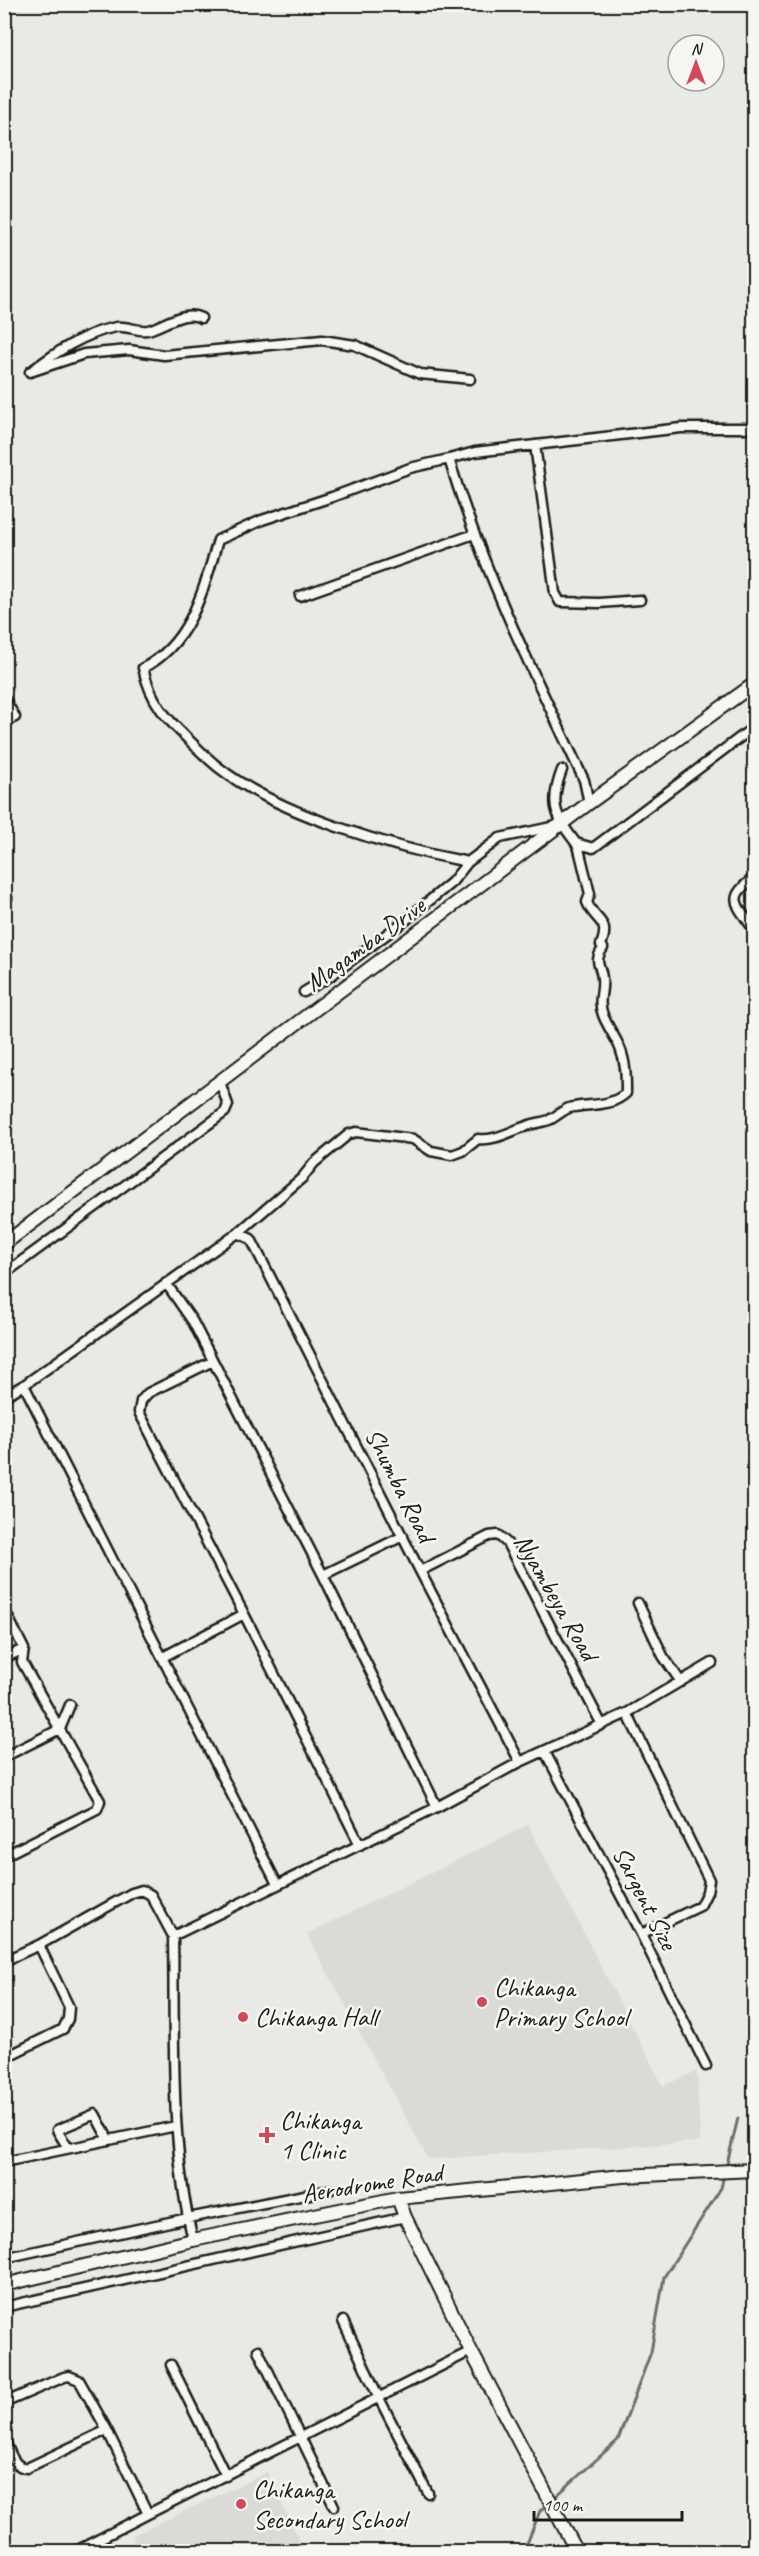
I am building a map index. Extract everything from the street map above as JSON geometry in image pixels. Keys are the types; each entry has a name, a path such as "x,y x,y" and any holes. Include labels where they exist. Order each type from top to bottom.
{"street":[{"path":"201,318 182,316 147,330 117,326 91,335 53,354 30,372 84,354 129,350 164,355 322,340 355,345 420,374 470,379"},
{"path":"468,862 419,853 277,803 219,768 163,716 147,688 142,668 157,661 179,637 201,599 218,540 262,520 410,468 475,452 681,428 754,428"},
{"path":"535,445 555,593 560,602 599,603 640,600"},
{"path":"449,459 474,534 519,645 584,780 589,803"},
{"path":"300,596 474,534"},
{"name":"Magamba Drive","path":"4,1244 589,803 754,684"},
{"path":"4,698 15,717 4,722"},
{"path":"576,843 593,848 754,727"},
{"path":"6,1393 24,1385 238,1233 302,1178 314,1162 327,1153 332,1146 356,1132 413,1139 431,1151 453,1155 463,1151 478,1139 488,1140 528,1125 534,1126 567,1109 609,1104 626,1093 627,1074 621,1051 602,1014 600,1001 602,978 598,968 598,955 603,948 601,945 606,932 604,925 590,910 587,902 590,894 576,843 555,814 554,799 562,770"},
{"path":"303,992 326,979 411,915 453,882 468,862 500,838 561,824"},
{"path":"754,878 738,890 736,897 738,906 754,930"},
{"path":"4,1274 225,1112 228,1105 220,1082"},
{"name":"Shumba Road","path":"238,1233 251,1239 520,1762"},
{"path":"166,1283 193,1322 323,1575 437,1807"},
{"path":"212,1362 148,1393 141,1401 139,1412 360,1845"},
{"path":"24,1385 277,1884"},
{"name":"Nyambeya Road","path":"420,1571 489,1536 498,1535 507,1543 601,1723"},
{"path":"323,1575 403,1536"},
{"path":"638,1603 663,1656 681,1682"},
{"path":"4,1609 24,1649 22,1662 97,1793 99,1805 97,1809 4,1856"},
{"path":"163,1657 244,1614"},
{"path":"4,1658 24,1649"},
{"path":"173,1936 437,1807 520,1762 627,1713 712,1663"},
{"path":"4,1757 60,1729 70,1705"},
{"path":"627,1713 710,1880 700,1906 641,1934"},
{"name":"Sargent Size","path":"545,1752 641,1934 706,2066"},
{"path":"4,1961 39,1945 132,1893 142,1890 151,1895 173,1936 176,2126 193,2240"},
{"path":"4,2058 63,2028 68,2019 69,2007 39,1945"},
{"path":"68,2148 57,2130 95,2114 108,2139"},
{"path":"4,2162 176,2126"},
{"name":"Aerodrome Road","path":"4,2285 193,2240 398,2198 611,2177 754,2170"},
{"path":"4,2258 330,2190"},
{"path":"398,2198 405,2217 471,2350 577,2552"},
{"path":"4,2307 405,2217"},
{"path":"343,2321 378,2396 428,2493"},
{"path":"258,2350 334,2506"},
{"path":"74,2552 471,2350"},
{"path":"171,2365 226,2476"},
{"path":"4,2403 69,2376 79,2380 107,2430 148,2514"},
{"path":"4,2438 16,2464 21,2468 27,2468 107,2430"}],"shaded area":[{"name":"Chikanga Primary School","path":"528,1825 663,2086 697,2071 700,2142 428,2159 307,1934"},
{"name":"Chikanga Secondary School","path":"267,2472 304,2551 139,2551 132,2536"}],"waterway":[{"path":"726,2168 738,2118"},
{"path":"553,2499 618,2440 651,2352 664,2277 721,2188 724,2175"},
{"path":"507,2552 526,2546 540,2511 548,2503"}],"place":[{"name":"Chikanga Primary School","path":"482,2002"},
{"name":"Chikanga Hall","path":"243,2017"},
{"name":"Chikanga 1 Clinic","path":"267,2135"},
{"name":"Chikanga Secondary School","path":"241,2504"}]}
